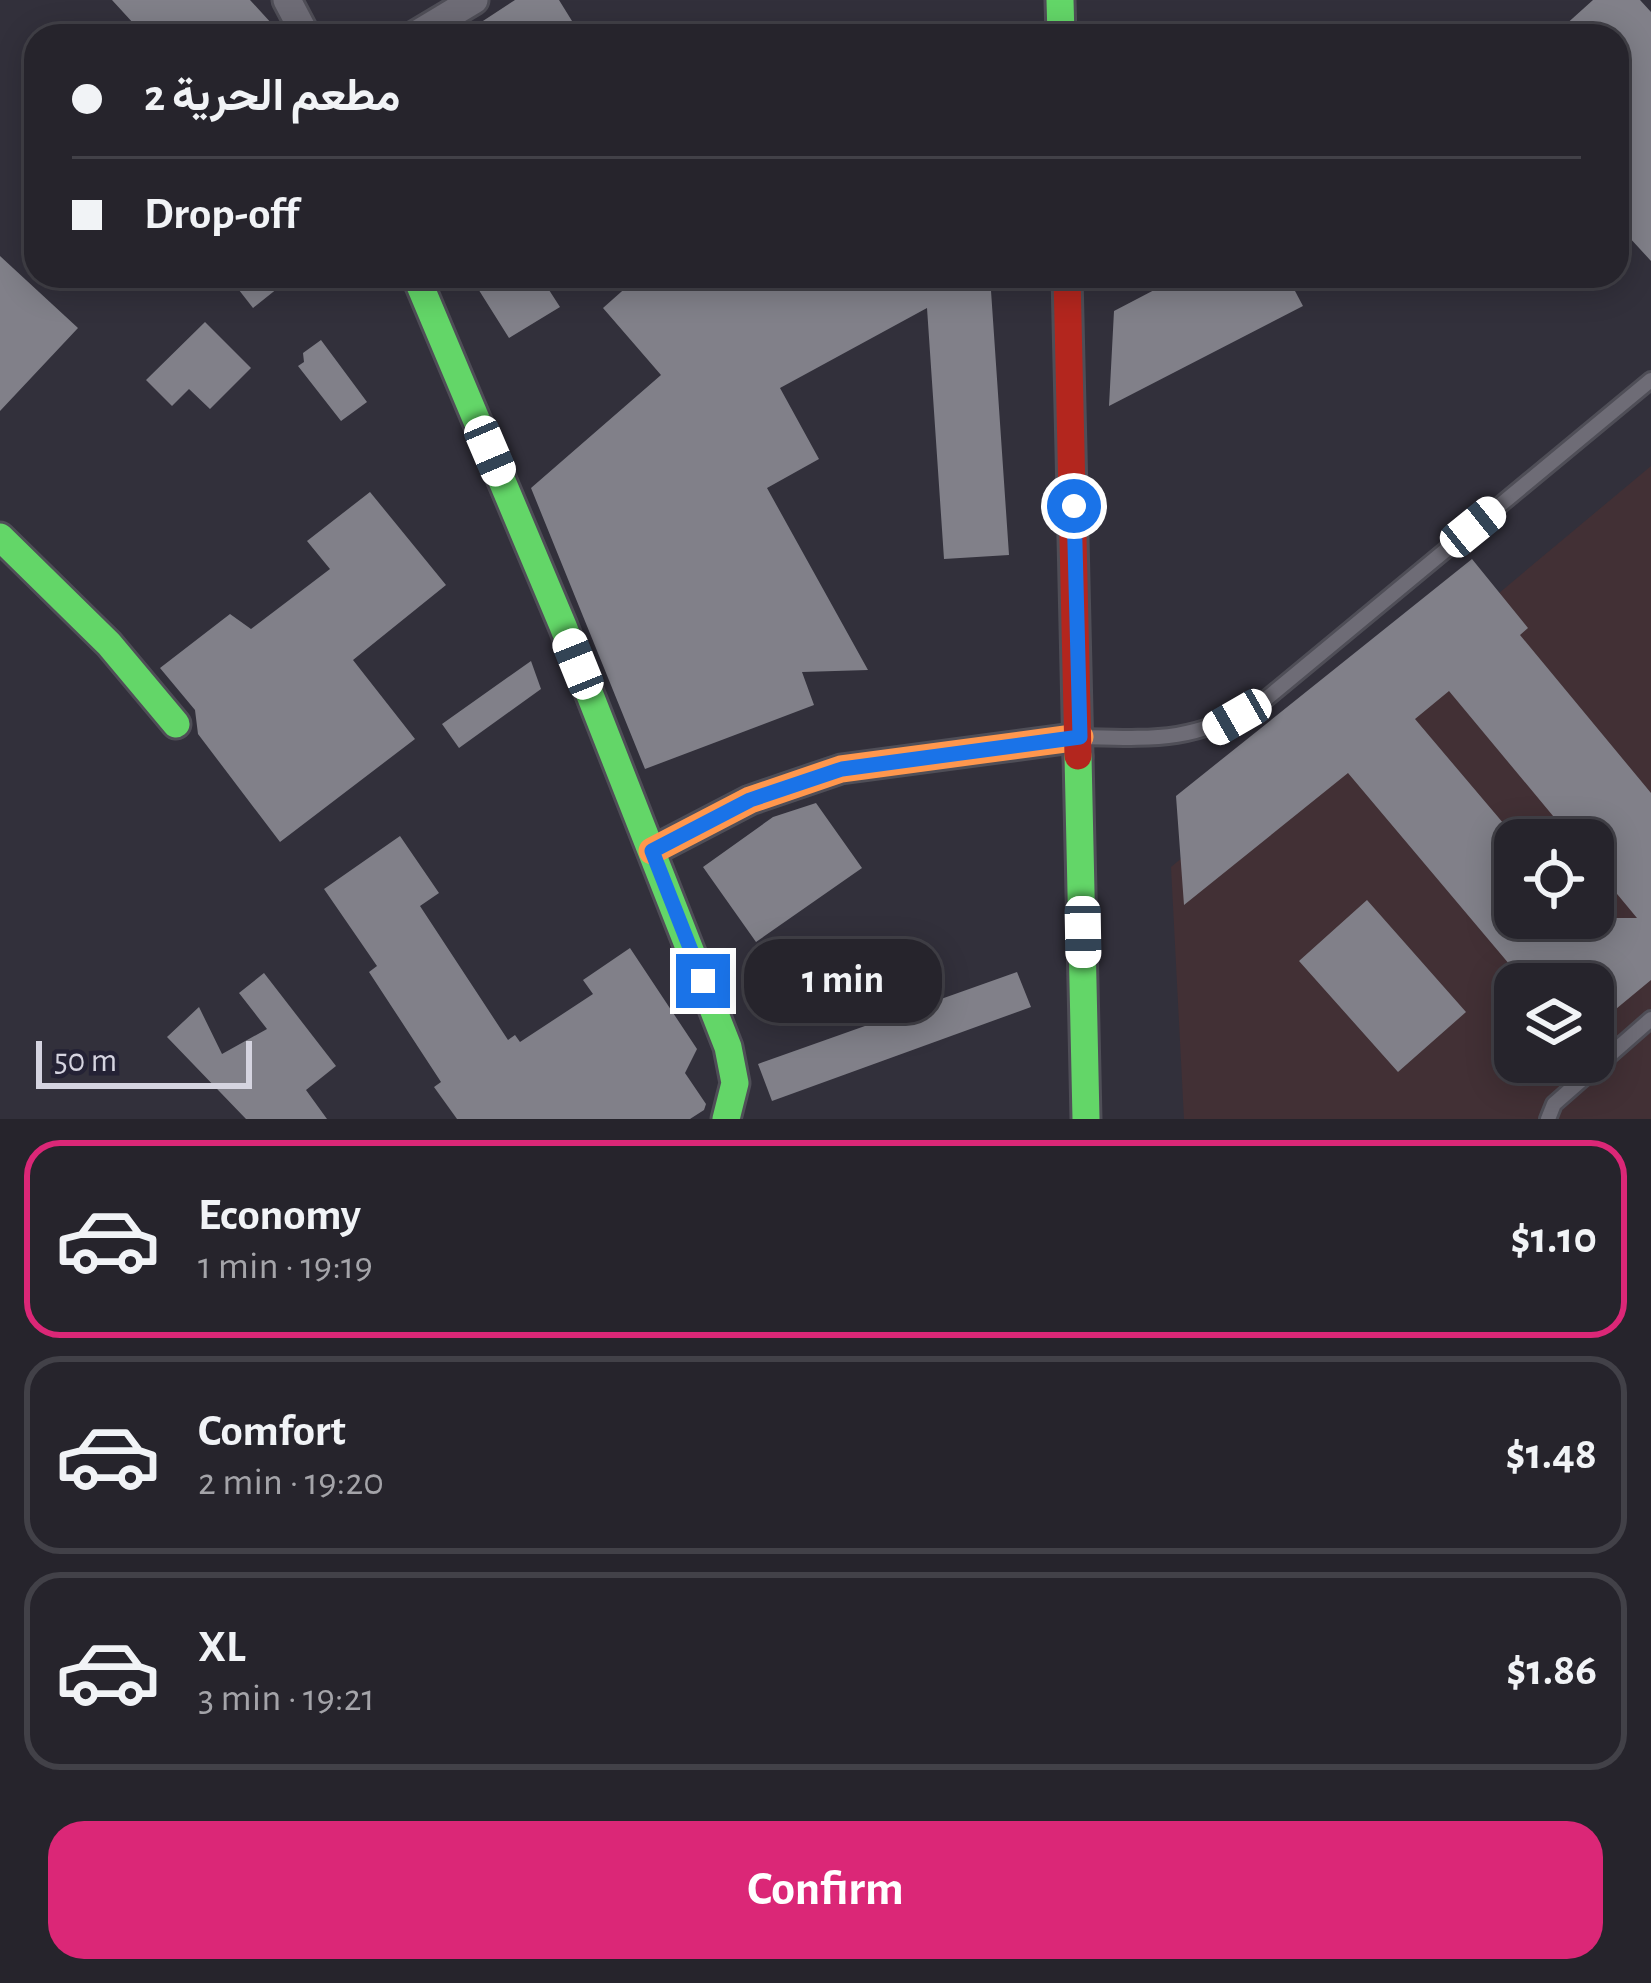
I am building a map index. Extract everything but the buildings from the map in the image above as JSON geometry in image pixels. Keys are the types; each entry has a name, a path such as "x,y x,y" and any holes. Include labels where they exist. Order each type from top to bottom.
{"street":[{"path":"434,24 474,0"},
{"path":"421,288 652,851 736,1071 736,1098 725,1119"},
{"path":"1067,288 1086,1119"},
{"path":"0,537 110,644 176,724"},
{"path":"652,851 750,800 842,769 1080,737"}],"lane":[{"path":"1080,737 1150,739 1214,730 1260,704 1651,380"},
{"path":"1548,1119 1554,1104 1651,1018"}],"shaded area":[{"path":"1651,466 1651,1119 1184,1119 1171,867"}],"traffic: fast":[{"path":"1060,0 1061,24"},
{"path":"421,288 563,626 728,1047 735,1083 726,1119"},
{"path":"0,537 109,644 176,724"},
{"path":"1078,756 1086,1119"}],"traffic: slow":[{"path":"652,851 750,800 841,769 1080,737"}],"traffic: jam":[{"path":"1067,288 1078,756"}],"route":[{"path":"703,981 652,851 750,800 842,769 917,755 1080,737 1074,506"}]}
